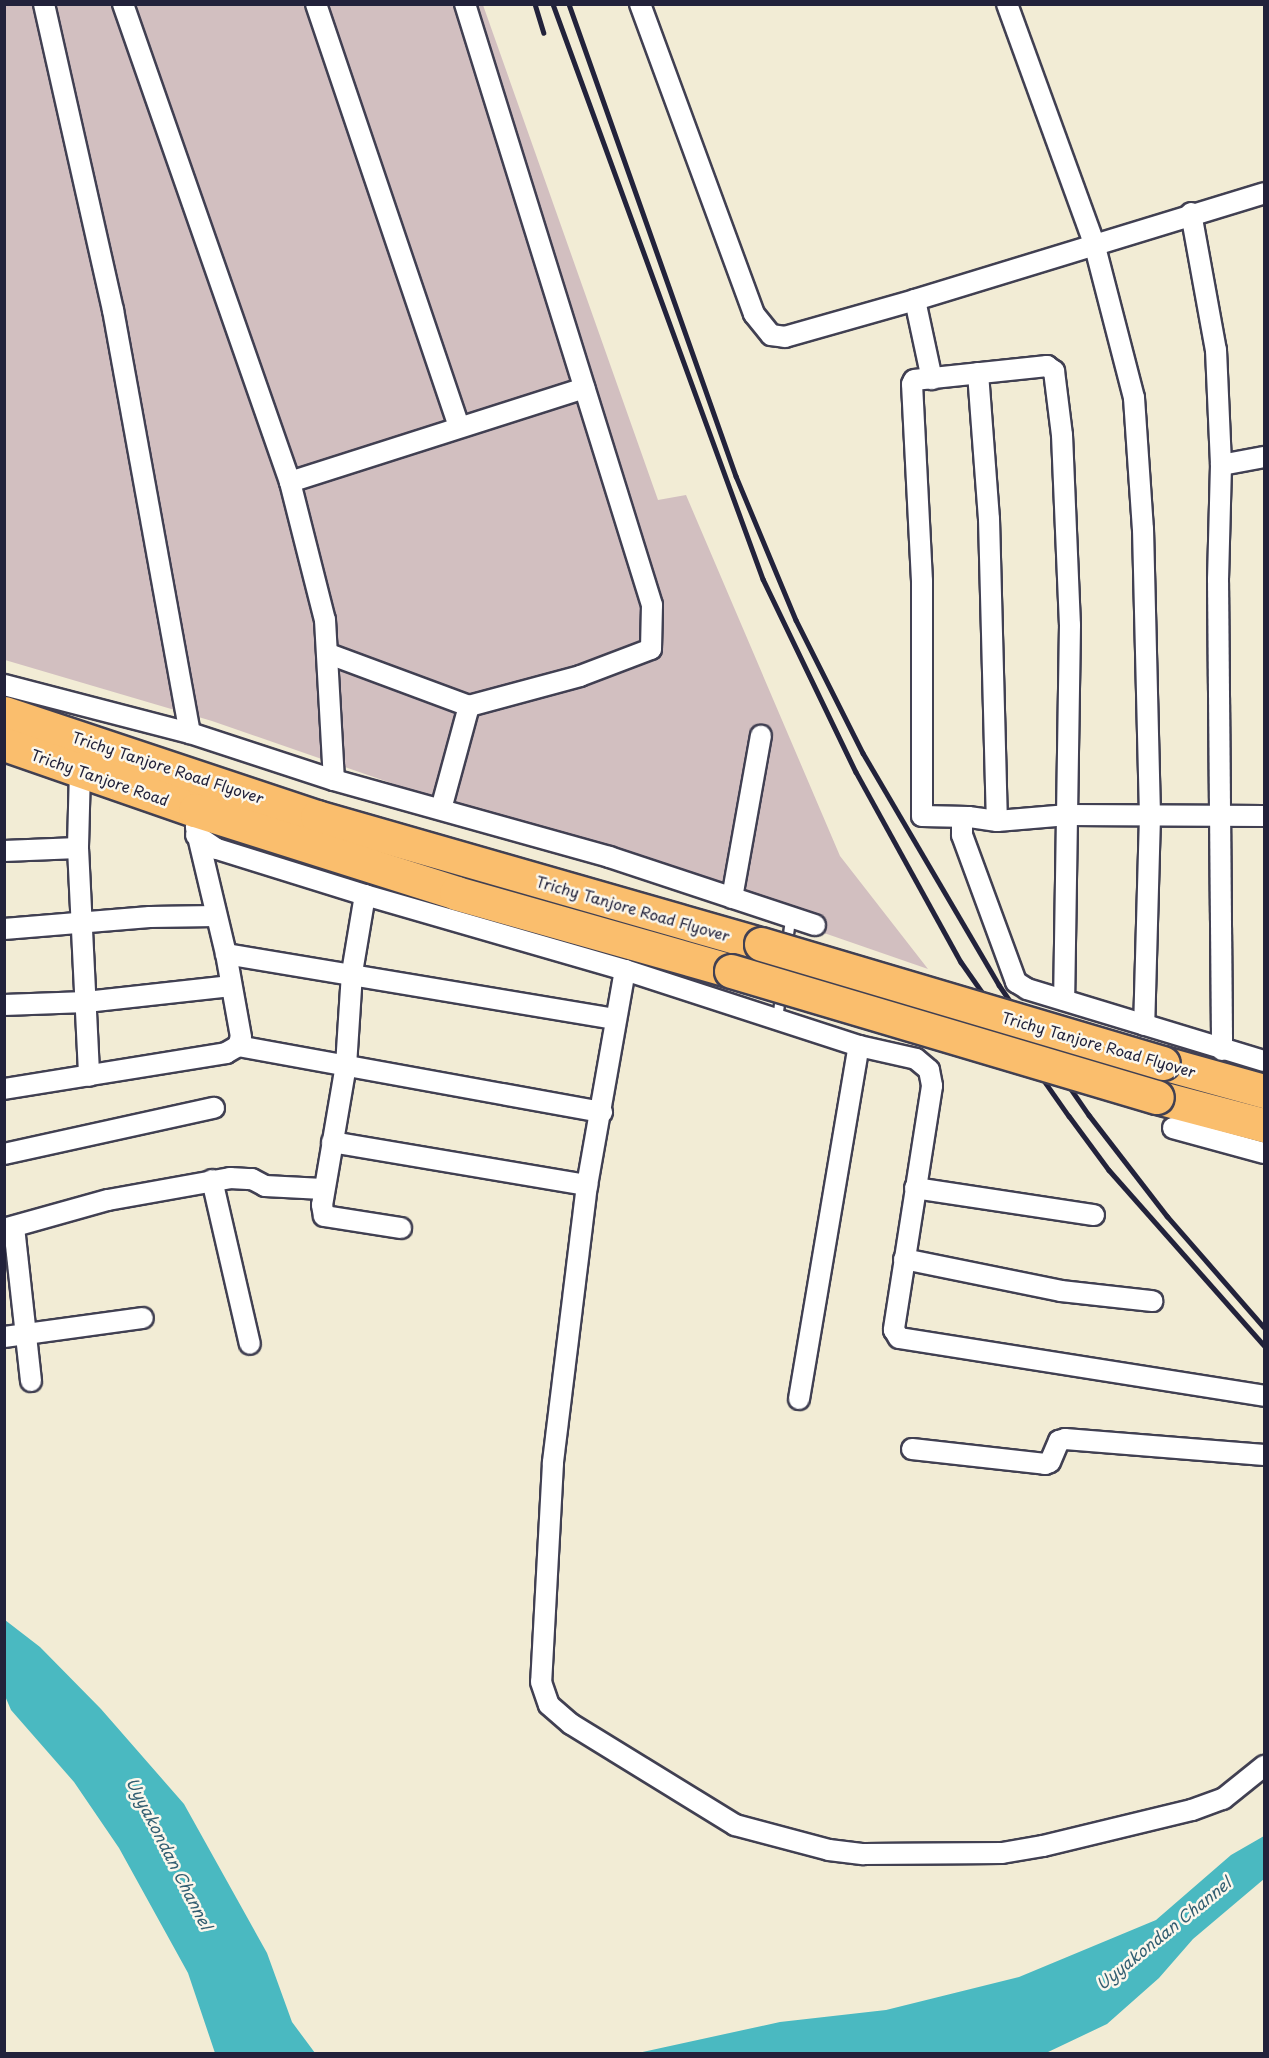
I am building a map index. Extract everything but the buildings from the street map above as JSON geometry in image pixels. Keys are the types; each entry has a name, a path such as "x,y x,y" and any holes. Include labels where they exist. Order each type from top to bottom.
{"highway":[{"name":"Trichy Tanjore Road","path":"5,714 80,770 196,822 252,828 909,1026 1264,1125"},
{"name":"Trichy Tanjore Road Flyover","path":"5,714 317,816 1264,1091"}],"street":[{"path":"44,4 113,310 190,733"},
{"path":"123,4 290,482 325,620 329,654 334,780"},
{"path":"316,4 459,426"},
{"path":"329,654 469,706 580,676 651,649 652,605 465,4"},
{"path":"640,4 760,326 771,335 785,337 915,300 1191,213 1264,193"},
{"path":"1007,4 1095,243 1134,398 1143,529 1150,816 1144,1024"},
{"path":"1191,213 1215,350 1221,465 1222,1050"},
{"path":"915,300 932,379"},
{"path":"1064,1000 1068,815 1070,625 1062,435 1054,371 1047,366 932,379 912,384 922,581 922,816 969,817 997,821 1068,815 1264,816"},
{"path":"978,373 989,519 991,703 997,821"},
{"path":"290,482 459,426 584,388"},
{"path":"1221,465 1264,457"},
{"path":"441,809 469,706"},
{"path":"5,714 190,733 334,780 609,857 815,926"},
{"path":"732,898 761,736"},
{"path":"80,770 78,848 89,1076"},
{"path":"969,817 962,824 962,835 1016,982 1064,1000 1264,1061"},
{"path":"196,822 217,849 365,895 625,970 859,1046 916,1059 929,1070 932,1086 894,1330 899,1338 1264,1396"},
{"path":"196,822 226,954 241,1037 238,1046"},
{"path":"4,851 78,848"},
{"path":"365,895 352,973 346,1065 323,1189 324,1216 401,1228"},
{"path":"4,929 83,922 216,916"},
{"path":"226,954 352,973 615,1019"},
{"path":"625,970 588,1185 553,1463 541,1682 549,1705 571,1724 735,1825 830,1850 864,1854 1002,1853 1043,1846 1192,1810 1223,1799 1264,1766"},
{"path":"4,1005 86,1002 231,986"},
{"path":"4,1089 226,1053 238,1046 602,1112"},
{"path":"799,1399 859,1046"},
{"path":"4,1154 214,1108"},
{"path":"1173,1128 1264,1153"},
{"path":"332,1142 588,1185"},
{"path":"31,1381 9,1228 108,1200 212,1180 252,1179 266,1186 323,1189"},
{"path":"212,1180 250,1344"},
{"path":"915,1188 1094,1215"},
{"path":"904,1259 1061,1291 1152,1301"},
{"path":"4,1337 143,1318"},
{"path":"912,1449 1045,1464 1050,1462 1059,1441 1065,1438 1264,1455"}],"lane":[{"path":"777,1019 790,918"}],"shaded area":[{"path":"4,5 483,5 658,500 686,495 840,856 928,969 212,721 5,660"}],"water":[{"name":"Uyyakondan Channel","path":"5,1620 40,1647 101,1709 184,1804 267,1953 292,2022 315,2053 215,2053 188,1973 119,1848 74,1782 11,1710 5,1696"},
{"name":"Uyyakondan Channel","path":"1264,1836 1264,1879 1193,1939 1159,1978 1107,2024 1046,2053 638,2053 780,2022 886,2010 1019,1977 1156,1920 1231,1855"}],"railway":[{"path":"535,4 544,33"},
{"path":"553,4 763,579 856,772 961,962 1069,1116 1109,1170 1264,1345"},
{"path":"569,4 736,476 796,620 863,753 999,985 1089,1115 1167,1216 1264,1327"}]}
